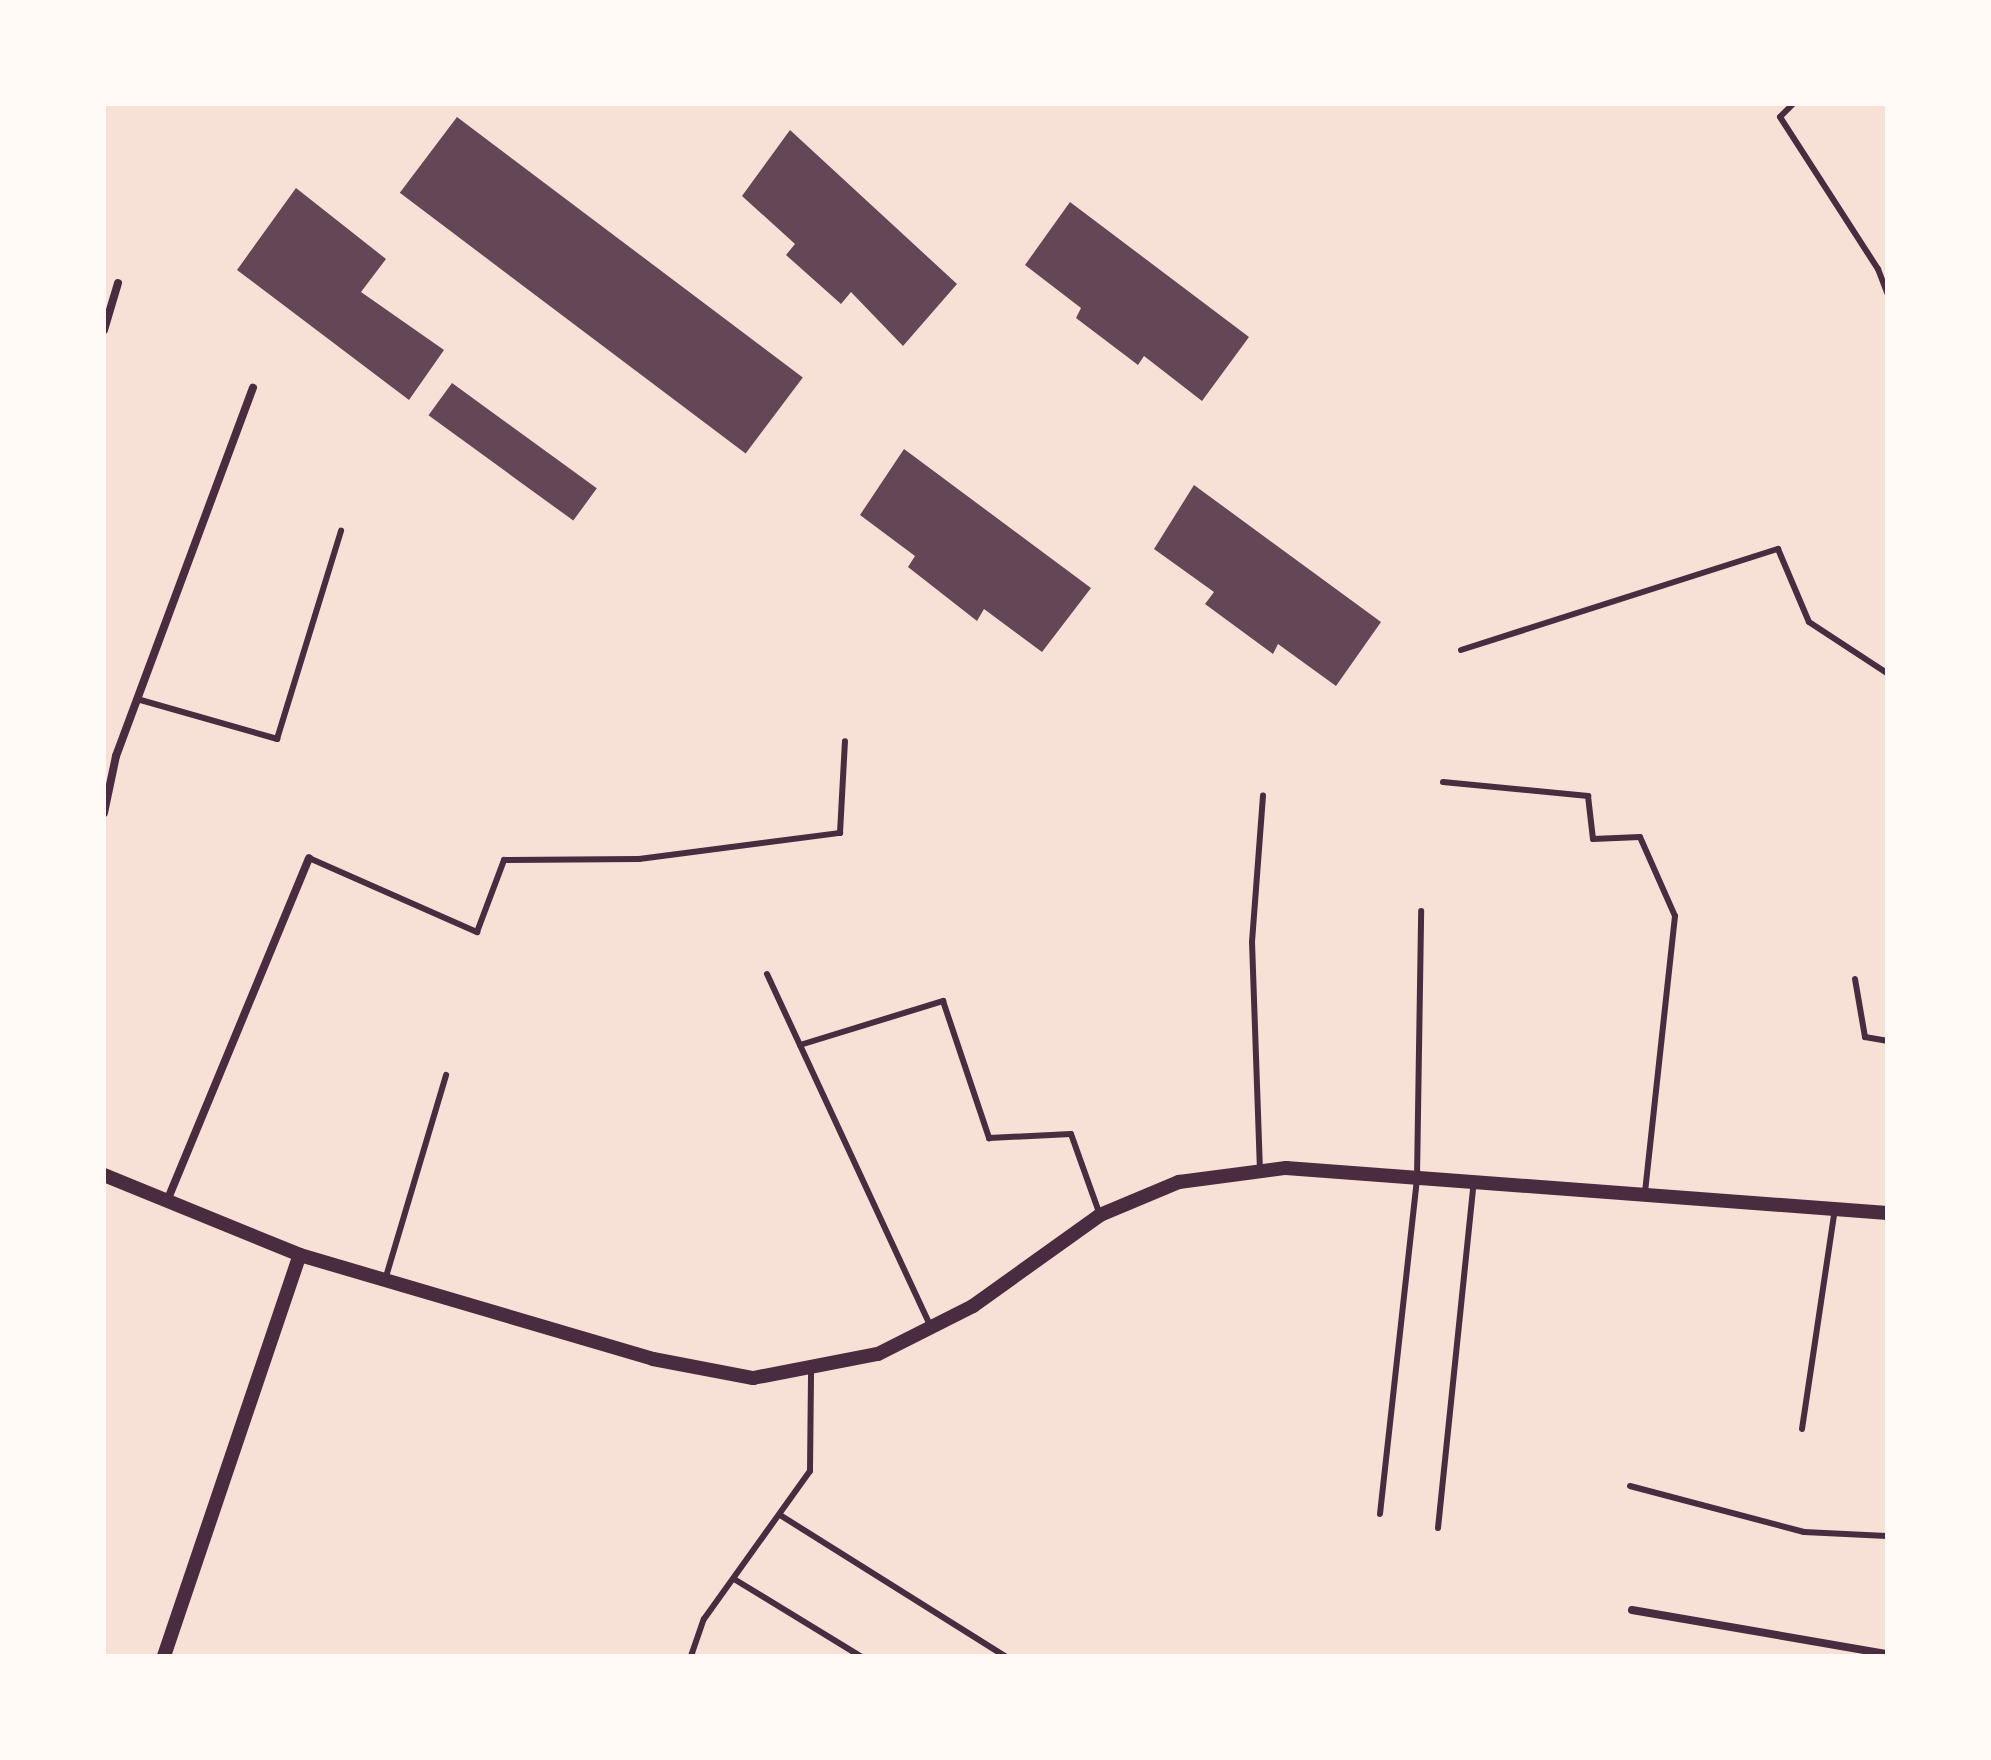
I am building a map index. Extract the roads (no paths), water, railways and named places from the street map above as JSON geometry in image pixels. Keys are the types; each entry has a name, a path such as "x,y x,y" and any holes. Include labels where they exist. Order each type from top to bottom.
{"street":[{"path":"104,330 118,283"},
{"path":"104,813 116,756 253,388"},
{"path":"167,1201 309,858"},
{"path":"104,1175 300,1255 653,1359 753,1378 878,1354 973,1306 1100,1215 1179,1182 1286,1168 1887,1213"},
{"path":"164,1656 300,1255"},
{"path":"1632,1610 1887,1654"}],"lane":[{"path":"1793,104 1780,117 1878,269 1887,293"},
{"path":"137,699 277,739 341,531"},
{"path":"1461,650 1778,549 1809,622 1887,673"},
{"path":"309,858 477,932 504,860 639,859 840,833 845,741"},
{"path":"1443,782 1588,796 1593,839 1640,837 1675,916 1645,1194"},
{"path":"1260,1171 1252,942 1263,795"},
{"path":"1380,1514 1417,1177 1421,911"},
{"path":"767,974 931,1327"},
{"path":"1855,979 1865,1037 1887,1041"},
{"path":"800,1045 943,1001 989,1138 1071,1134 1100,1215"},
{"path":"385,1280 446,1075"},
{"path":"1438,1528 1474,1182"},
{"path":"1802,1429 1835,1209"},
{"path":"691,1656 704,1619 810,1471 811,1367"},
{"path":"1630,1486 1804,1532 1887,1536"},
{"path":"780,1515 1005,1656"},
{"path":"734,1579 860,1656"}]}
